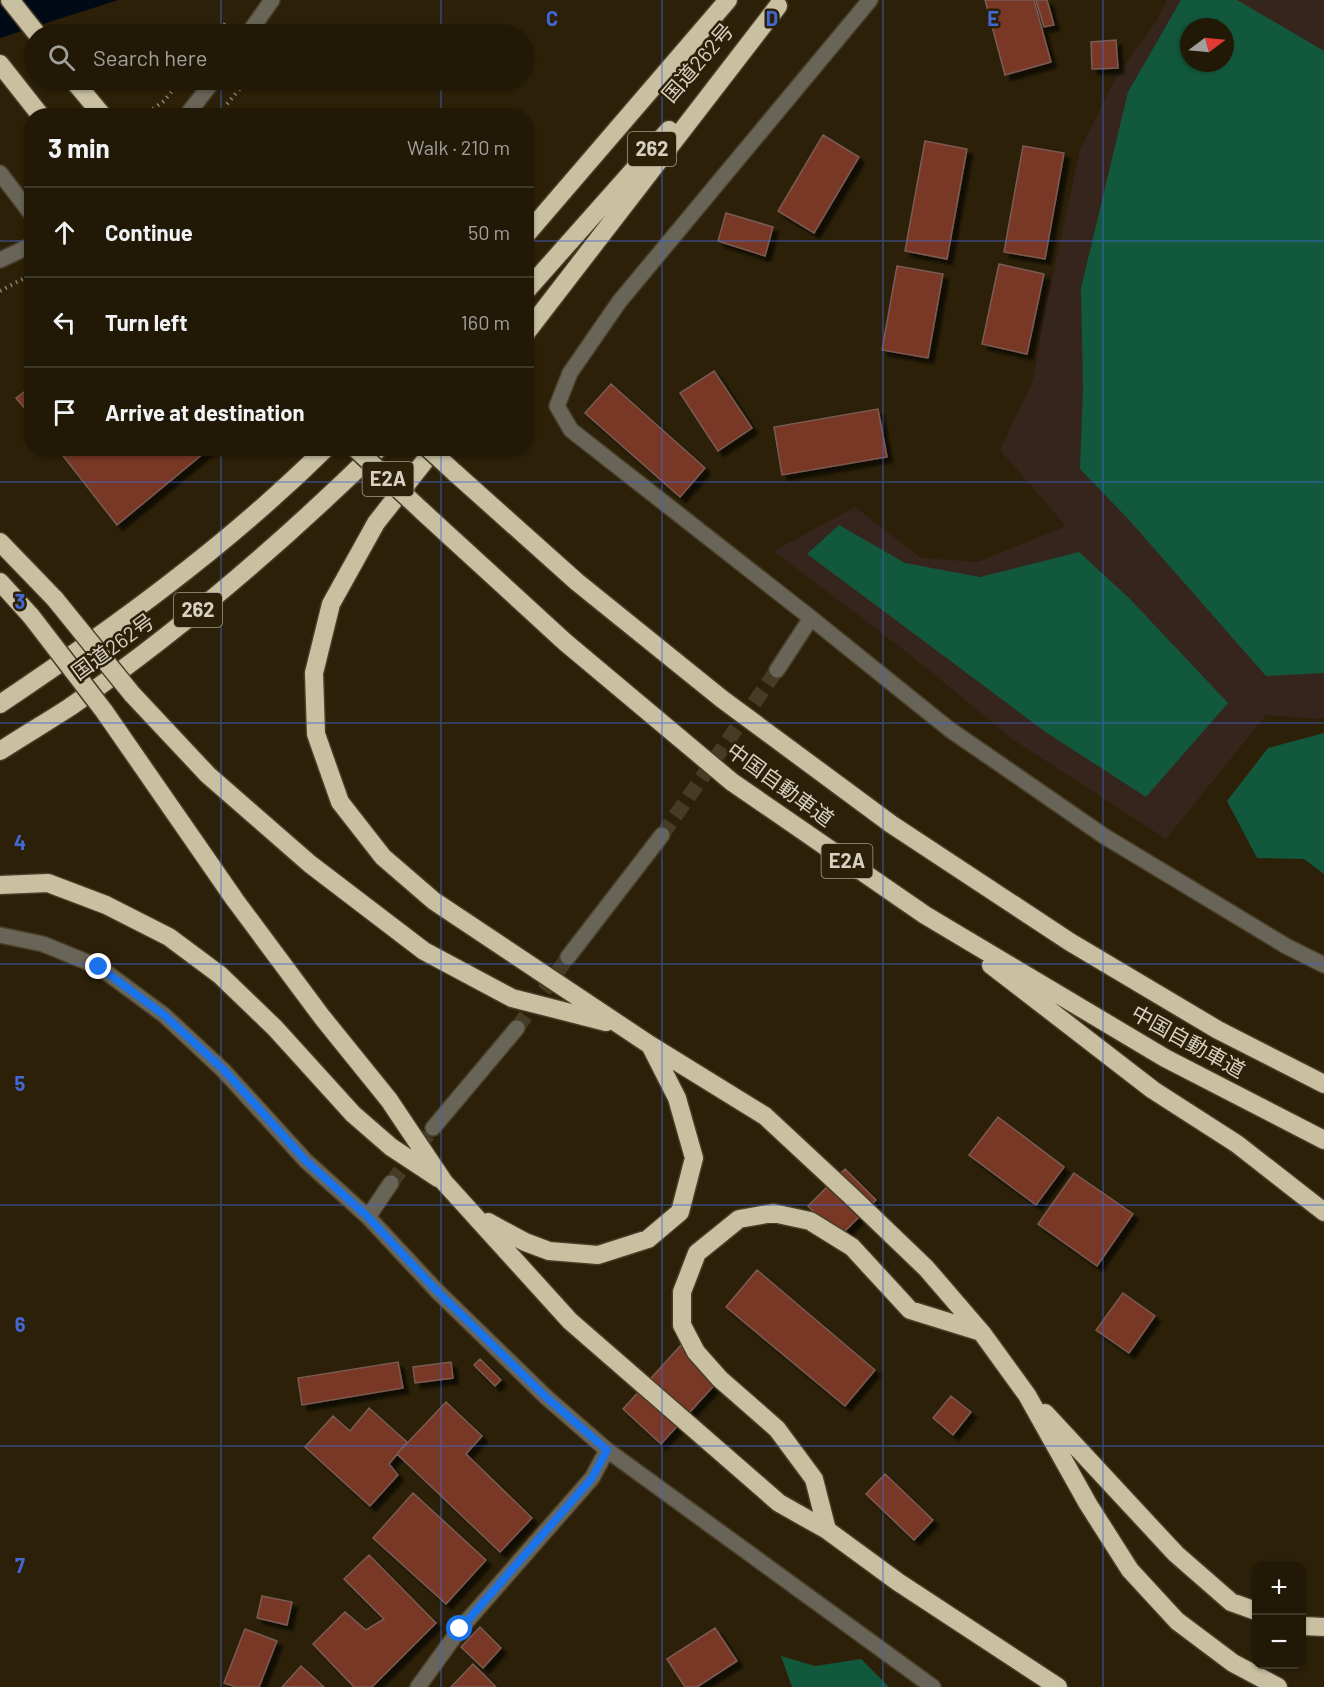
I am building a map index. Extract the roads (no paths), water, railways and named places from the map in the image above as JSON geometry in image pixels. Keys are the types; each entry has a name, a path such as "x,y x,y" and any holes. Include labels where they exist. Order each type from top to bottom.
{"highway":[{"path":"10,0 29,24"},
{"name":"国道262号","path":"534,226 728,0"},
{"path":"534,323 781,3"},
{"name":"国道262号","path":"534,282 781,3"},
{"path":"0,64 35,108"},
{"path":"81,90 96,108"},
{"name":"国道262号","path":"0,704 190,570 291,483 318,456"},
{"name":"中国自動車道","path":"364,456 565,642 732,782 925,915 1165,1058 1324,1140"},
{"name":"国道262号","path":"0,751 69,707 174,631 315,511 371,456"},
{"path":"429,456 376,523 331,604 314,673 316,734 340,802 383,857 435,901 650,1045 765,1116 926,1268 982,1333 1027,1395 1088,1504 1130,1570 1177,1621 1233,1663 1278,1687"},
{"name":"中国自動車道","path":"437,456 577,582 704,685 891,824 1070,942 1218,1030 1324,1084"},
{"path":"0,542 55,600 132,694 208,775 310,864 424,951 512,998 622,1026"},
{"path":"0,582 30,616 104,711 235,900 322,1017 389,1100 444,1182 570,1321 779,1503 827,1530 898,1582 1058,1687"},
{"path":"0,885 48,883 106,905 169,937 220,975 244,998 275,1028 353,1114 392,1147 444,1182"},
{"path":"925,915 1153,1090 1237,1144 1324,1212"},
{"path":"1218,1030 1324,1072"},
{"path":"476,1216 525,1242 549,1251 598,1256 648,1239 680,1212 694,1158 677,1098 650,1045"},
{"path":"827,1530 814,1479 777,1429 720,1379 696,1352 682,1325 682,1292 697,1253 740,1220 774,1213 810,1221 852,1247 910,1310 982,1333"},
{"path":"1027,1395 1113,1484 1176,1554 1231,1602 1252,1609"},
{"path":"1306,1626 1324,1627"}],"street":[{"path":"255,24 272,0"},
{"path":"870,0 619,302 570,374 557,406 571,430 949,729 1094,829 1276,940 1324,966"},
{"path":"192,108 206,90"},
{"path":"0,172 24,204"},
{"path":"0,260 24,248"},
{"path":"777,670 811,618"},
{"path":"568,957 662,835"},
{"path":"0,935 43,944 99,967 164,1015 224,1070 306,1161 368,1217 446,1299 546,1397 607,1450 933,1687"},
{"path":"433,1128 517,1028"},
{"path":"368,1217 391,1183"},
{"path":"418,1687 460,1629 592,1478 607,1450"}],"tunnel":[{"path":"662,835 777,670"},
{"path":"517,1028 568,957"},
{"path":"391,1183 433,1128"}]}
